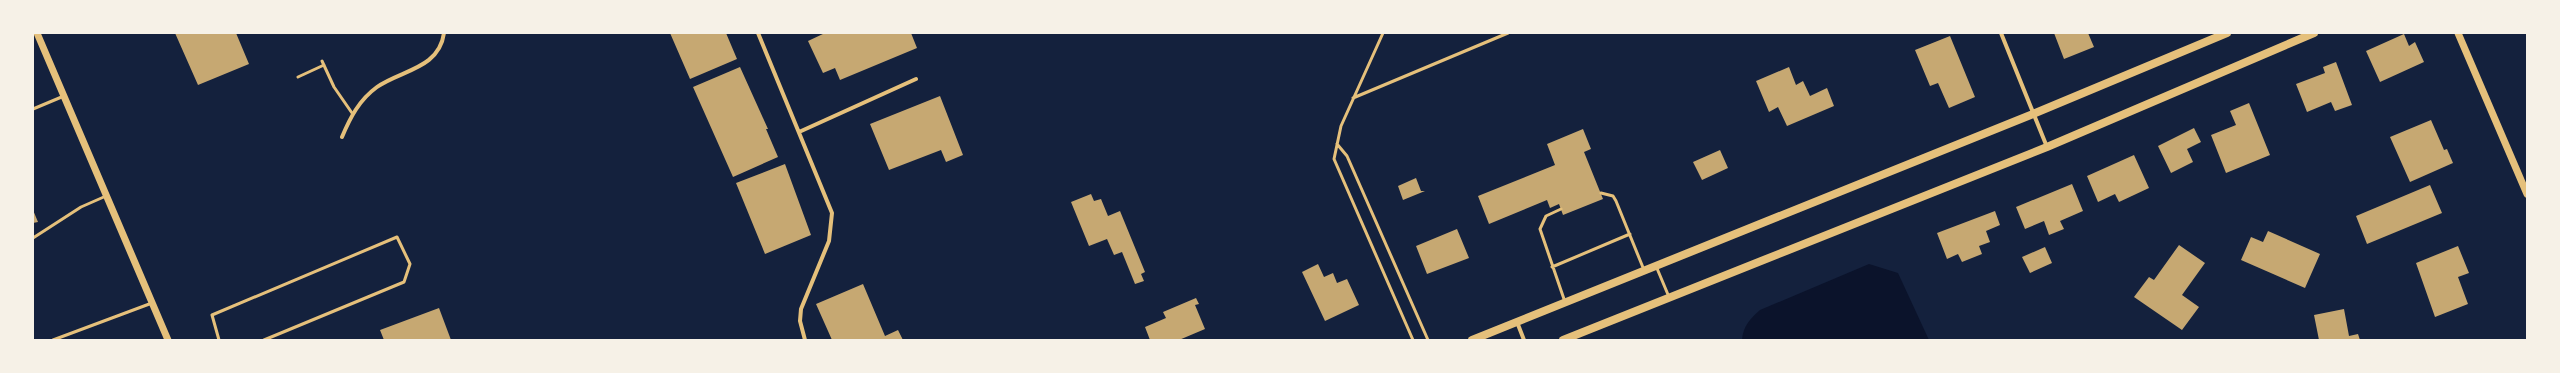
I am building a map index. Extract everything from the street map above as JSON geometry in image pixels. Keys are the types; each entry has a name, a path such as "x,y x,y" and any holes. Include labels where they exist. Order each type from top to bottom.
{"main road":[{"path":"1472,340 2033,114 2227,33"},
{"path":"1564,340 2047,147 2314,33"}],"street":[{"path":"37,33 168,340"},
{"path":"342,137 352,113 377,87 427,62 441,44 444,33"},
{"path":"758,33 800,132 832,213 829,241 801,309 800,321 805,340"},
{"path":"2001,33 2047,147"},
{"path":"2458,33 2527,194"},
{"path":"800,132 916,79"},
{"path":"1516,321 1524,340"}],"lane":[{"path":"1383,33 1341,126 1334,159 1413,340"},
{"path":"1353,98 1508,33"},
{"path":"322,61 334,87 352,113"},
{"path":"298,77 324,65"},
{"path":"33,109 64,96"},
{"path":"1337,144 1347,156 1428,340"},
{"path":"1601,194 1613,196 1644,270"},
{"path":"33,238 81,207 107,196"},
{"path":"1561,209 1552,212 1540,223 1540,229 1565,302"},
{"path":"1552,267 1630,234"},
{"path":"219,340 212,315 397,237 410,264 404,282 264,340"},
{"path":"1656,265 1669,297"},
{"path":"53,340 152,303"}],"water":[{"path":"1869,264 1898,273 1929,340 1742,340 1748,323 1760,310"}],"building":[{"path":"175,33 236,33 249,64 198,85"},
{"path":"670,33 726,33 737,59 690,79"},
{"path":"825,33 911,33 917,48 840,80 835,68 823,73 808,41"},
{"path":"2054,33 2088,33 2094,47 2064,59"},
{"path":"2404,34 2409,46 2415,42 2424,62 2380,82 2366,51"},
{"path":"1950,36 1975,97 1949,108 1938,83 1930,86 1915,50"},
{"path":"2336,62 2352,105 2335,111 2331,102 2307,112 2296,84 2325,73 2323,67"},
{"path":"740,67 768,129 766,129 778,157 733,177 693,87"},
{"path":"1789,67 1796,85 1803,81 1810,96 1827,88 1834,106 1787,126 1778,107 1769,112 1756,81"},
{"path":"940,96 963,155 946,162 941,150 889,170 870,124"},
{"path":"2249,103 2270,155 2226,173 2211,135 2236,125 2230,111"},
{"path":"2431,120 2444,150 2447,149 2453,163 2410,182 2390,137"},
{"path":"2194,128 2201,142 2187,149 2193,162 2171,173 2158,146"},
{"path":"1583,129 1591,149 1584,152 1603,199 1563,215 1559,204 1550,208 1547,200 1489,224 1478,196 1555,165 1547,144"},
{"path":"1720,150 1728,168 1702,180 1693,162"},
{"path":"2134,155 2149,188 2119,202 2115,194 2098,202 2087,176"},
{"path":"785,164 811,235 765,254 736,183"},
{"path":"1416,178 1421,191 1425,191 1403,200 1398,186"},
{"path":"2072,184 2083,211 2060,221 2064,229 2049,235 2044,221 2025,229 2016,207"},
{"path":"2430,185 2442,213 2367,244 2356,216"},
{"path":"1091,194 1094,201 1101,199 1108,216 1120,211 1145,272 1141,274 1144,281 1135,284 1122,252 1114,255 1107,239 1089,246 1071,202"},
{"path":"33,210 38,222 33,223"},
{"path":"1995,211 2000,225 1986,231 1990,242 1979,246 1982,254 1962,262 1958,254 1947,259 1937,233"},
{"path":"1457,229 1469,258 1427,274 1416,246"},
{"path":"2268,231 2320,254 2305,288 2241,260 2251,237 2263,242"},
{"path":"2179,245 2205,263 2182,295 2199,307 2182,330 2134,297 2149,277 2154,280"},
{"path":"2458,246 2469,273 2458,277 2468,304 2435,317 2416,263"},
{"path":"2045,247 2052,263 2030,273 2022,257"},
{"path":"1318,264 1324,277 1333,273 1337,283 1347,279 1359,305 1325,321 1302,272"},
{"path":"863,284 885,336 898,330 903,340 832,340 816,304"},
{"path":"1196,298 1199,304 1195,305 1205,329 1179,340 1150,340 1145,327 1166,318 1163,312"},
{"path":"439,308 451,340 384,340 380,330"},
{"path":"2344,309 2349,336 2358,334 2360,340 2319,340 2314,315"}]}
